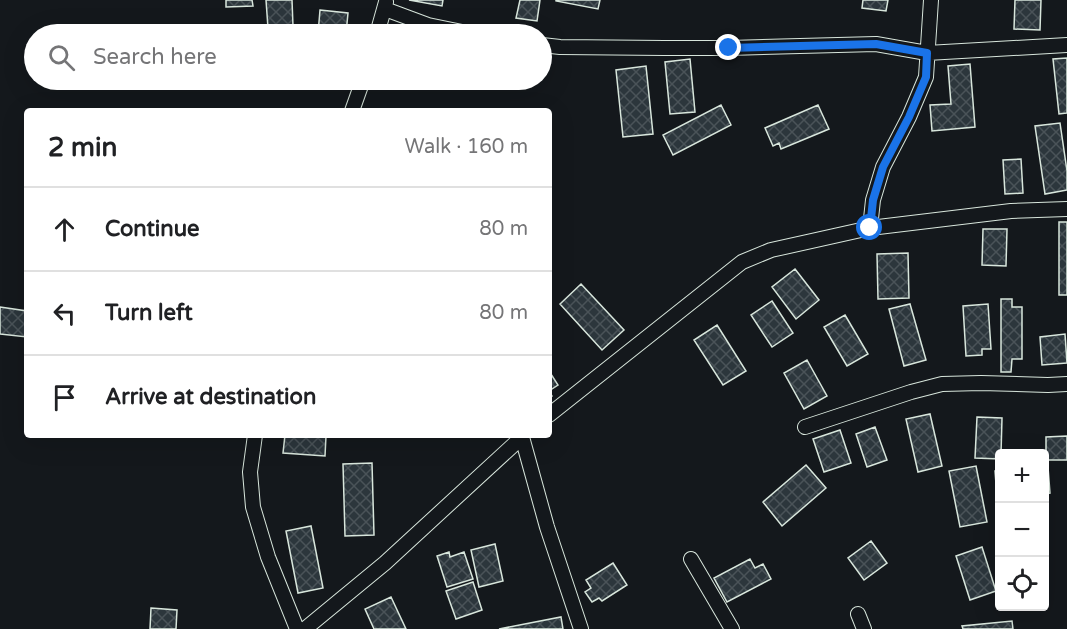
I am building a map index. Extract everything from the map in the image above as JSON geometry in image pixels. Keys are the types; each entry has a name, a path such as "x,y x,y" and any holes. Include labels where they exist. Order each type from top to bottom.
{"street":[{"path":"870,228 873,200 883,167 909,117 926,77 931,0"},
{"path":"380,24 385,5 426,24"},
{"path":"552,46 675,48 876,44 927,53 1067,45"},
{"path":"352,108 359,90"},
{"path":"552,413 742,262 771,250 870,228 1011,211 1067,209"},
{"path":"805,427 942,384 1067,384"},
{"path":"255,438 250,472 253,507 268,557 297,629"},
{"path":"305,629 385,563 521,438"},
{"path":"524,438 547,526 580,629"},
{"path":"691,559 732,629"},
{"path":"858,614 864,629"}],"building":[{"path":"226,0 252,0 253,6 226,7"},
{"path":"266,0 292,0 293,24 268,24"},
{"path":"409,0 443,0 442,6"},
{"path":"520,0 540,0 537,21 516,18"},
{"path":"556,0 600,0 598,9"},
{"path":"863,0 888,0 886,11 862,8"},
{"path":"1015,0 1041,0 1040,30 1014,29"},
{"path":"320,10 348,13 347,24 319,24"},
{"path":"1067,58 1067,113 1059,114 1053,59"},
{"path":"690,59 695,112 670,114 665,62"},
{"path":"970,64 975,127 932,131 930,105 951,104 948,66"},
{"path":"646,66 653,134 623,137 616,70"},
{"path":"721,105 731,125 673,155 663,135"},
{"path":"818,105 829,129 781,149 779,143 773,146 765,128"},
{"path":"1060,123 1067,171 1067,190 1045,194 1035,126"},
{"path":"1021,159 1023,193 1005,194 1003,160"},
{"path":"1059,222 1067,222 1067,295 1059,295"},
{"path":"983,229 1007,229 1006,266 982,265"},
{"path":"908,253 909,298 878,299 877,254"},
{"path":"795,269 819,300 796,319 772,287"},
{"path":"581,284 624,330 602,350 560,304"},
{"path":"1001,299 1012,299 1012,307 1022,307 1022,359 1012,359 1011,372 1001,372"},
{"path":"772,301 793,333 772,347 751,315"},
{"path":"910,304 926,360 904,366 889,309"},
{"path":"988,304 991,349 982,349 982,355 966,356 963,306"},
{"path":"0,307 24,311 24,337 0,334"},
{"path":"845,315 868,354 847,366 824,327"},
{"path":"717,325 746,371 723,385 694,340"},
{"path":"1065,334 1067,363 1042,365 1040,337"},
{"path":"807,360 827,396 804,409 784,373"},
{"path":"552,376 558,385 552,389"},
{"path":"930,414 942,466 918,472 906,419"},
{"path":"977,417 1002,418 1001,449 995,449 995,459 975,458"},
{"path":"875,427 887,460 867,467 856,434"},
{"path":"840,430 851,463 824,472 813,439"},
{"path":"1067,436 1067,460 1049,460 1046,437"},
{"path":"285,438 326,438 325,456 283,453"},
{"path":"372,463 374,535 345,536 343,464"},
{"path":"806,465 826,488 782,526 763,502"},
{"path":"976,466 987,522 960,527 949,471"},
{"path":"311,526 323,588 298,593 286,531"},
{"path":"871,541 887,563 864,580 848,558"},
{"path":"495,544 503,581 479,587 471,550"},
{"path":"982,547 995,591 970,600 956,556"},
{"path":"449,552 450,557 464,552 473,579 447,587 437,556"},
{"path":"750,559 755,568 763,564 771,579 727,602 714,578"},
{"path":"613,563 627,585 602,601 599,598 592,602 585,592 591,588 586,580"},
{"path":"473,582 482,610 456,619 446,591"},
{"path":"391,597 406,629 374,629 365,609"},
{"path":"151,608 177,610 176,629 150,629"},
{"path":"561,617 563,629 499,629"},
{"path":"1012,621 1013,629 963,629 962,626"}],"route":[{"path":"729,48 876,44 927,53 926,77 909,117 883,167 873,200 870,228"}]}
